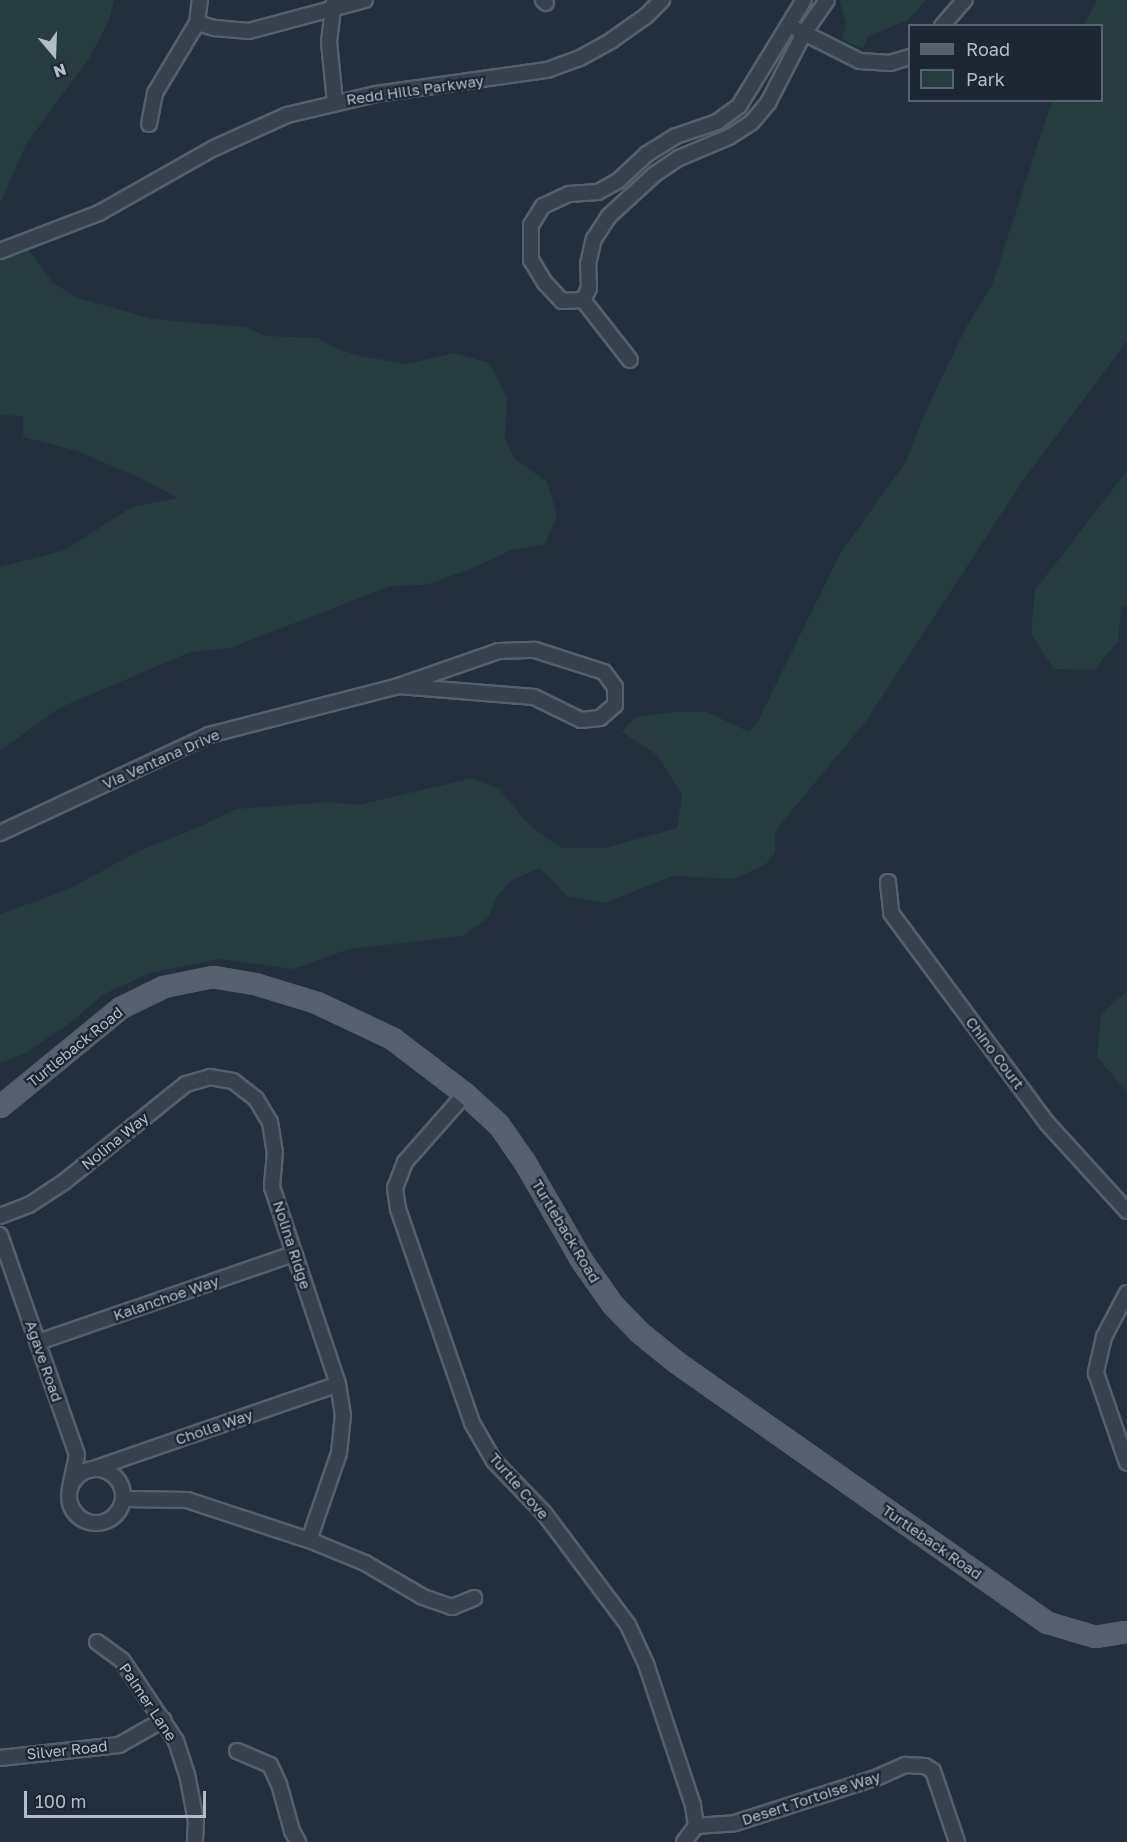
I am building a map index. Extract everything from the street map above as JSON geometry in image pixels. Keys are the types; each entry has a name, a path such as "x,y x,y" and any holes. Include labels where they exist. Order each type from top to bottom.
{"main road":[{"name":"Turtleback Road","path":"0,1107 121,1008 164,987 213,977 255,984 328,1008 393,1038 465,1094 499,1125 526,1164 582,1261 613,1305 639,1332 676,1362 1048,1623 1095,1637 1127,1632"}],"street":[{"path":"149,124 155,93 197,23 200,0"},
{"path":"197,23 215,28 249,31 334,3 365,0"},
{"name":"Redd Hills Parkway","path":"0,251 99,213 214,147 287,115 335,102 547,70 580,58 612,40 646,16 662,0"},
{"path":"583,300 562,301 544,283 531,260 531,225 543,206 569,194 598,192 618,181 647,154 676,136 717,122 739,106 804,0"},
{"path":"583,300 589,288 588,264 594,239 609,216 655,174 671,163 729,137 752,122 768,103 804,33 827,0"},
{"path":"944,24 965,0"},
{"path":"334,3 329,42 335,102"},
{"path":"789,24 860,61 890,63 908,57"},
{"path":"583,300 630,360"},
{"name":"Via Ventana Drive","path":"0,833 209,735 398,686 499,651 534,650 604,672 615,687 615,705 600,718 581,720 534,697 398,686"},
{"name":"Chino Court","path":"888,882 891,913 1047,1123 1127,1210"},
{"name":"Nolina Way","path":"0,1216 29,1205 64,1182 186,1084 210,1077 233,1081"},
{"name":"Nolina Ridge","path":"233,1081 256,1099 270,1122 275,1152 273,1186 338,1384 343,1415 339,1453 309,1540"},
{"name":"Turtle Cove","path":"465,1094 405,1162 395,1188 398,1209 472,1423 494,1461 544,1513 628,1625 646,1664 693,1805 696,1826"},
{"name":"Agave Road","path":"0,1235 77,1455 70,1488"},
{"name":"Kalanchoe Way","path":"38,1342 294,1254"},
{"path":"1127,1293 1104,1337 1096,1373 1127,1463"},
{"name":"Cholla Way","path":"90,1470 338,1384"},
{"path":"90,1470 105,1471 114,1476 122,1489 123,1499 116,1515 108,1521 86,1522 71,1506 70,1488 81,1474 90,1470"},
{"path":"123,1499 187,1500 309,1540 365,1563 423,1597 452,1607 474,1598"},
{"name":"Palmer Lane","path":"97,1642 122,1660 176,1741 187,1774 196,1821 195,1842"},
{"name":"Silver Road","path":"0,1758 119,1745 163,1720"},
{"path":"237,1751 270,1765 279,1784 292,1831 298,1842"},
{"name":"Desert Tortoise Way","path":"696,1826 735,1823 878,1777 905,1765 925,1766 933,1771 957,1842"},
{"path":"684,1842 696,1826"}],"green space":[{"path":"0,0 114,0 109,20 90,57 26,144 0,204"},
{"path":"839,0 926,0 908,20 867,37 863,49 842,40 846,23"},
{"path":"1097,0 1127,0 1127,341 1022,482 866,721 775,831 775,853 765,865 733,879 672,876 605,903 567,896 540,868 510,881 495,899 489,917 463,936 349,949 293,969 219,959 150,973 102,995 70,1023 24,1054 0,1063 0,914 67,890 139,851 197,828 236,809 328,802 358,805 473,778 499,789 529,825 561,848 605,848 677,828 682,795 657,755 622,732 635,717 676,712 707,712 749,732 758,721 840,554 907,460 925,413 965,329 992,285 1052,102 1103,102 1103,24 1085,24"},
{"path":"28,249 52,282 75,297 152,319 245,327 266,336 318,338 337,349 360,356 407,364 454,353 489,363 507,398 505,439 514,458 547,482 557,516 545,544 511,550 473,568 426,585 390,586 230,648 190,652 59,708 0,751 0,567 65,550 132,507 178,498 127,471 131,474 77,451 23,437 23,416 0,415 0,258"},
{"path":"1127,471 1127,604 1121,607 1118,641 1094,670 1054,669 1031,634 1035,590"},
{"path":"1127,991 1127,1092 1097,1057 1101,1014"}]}
